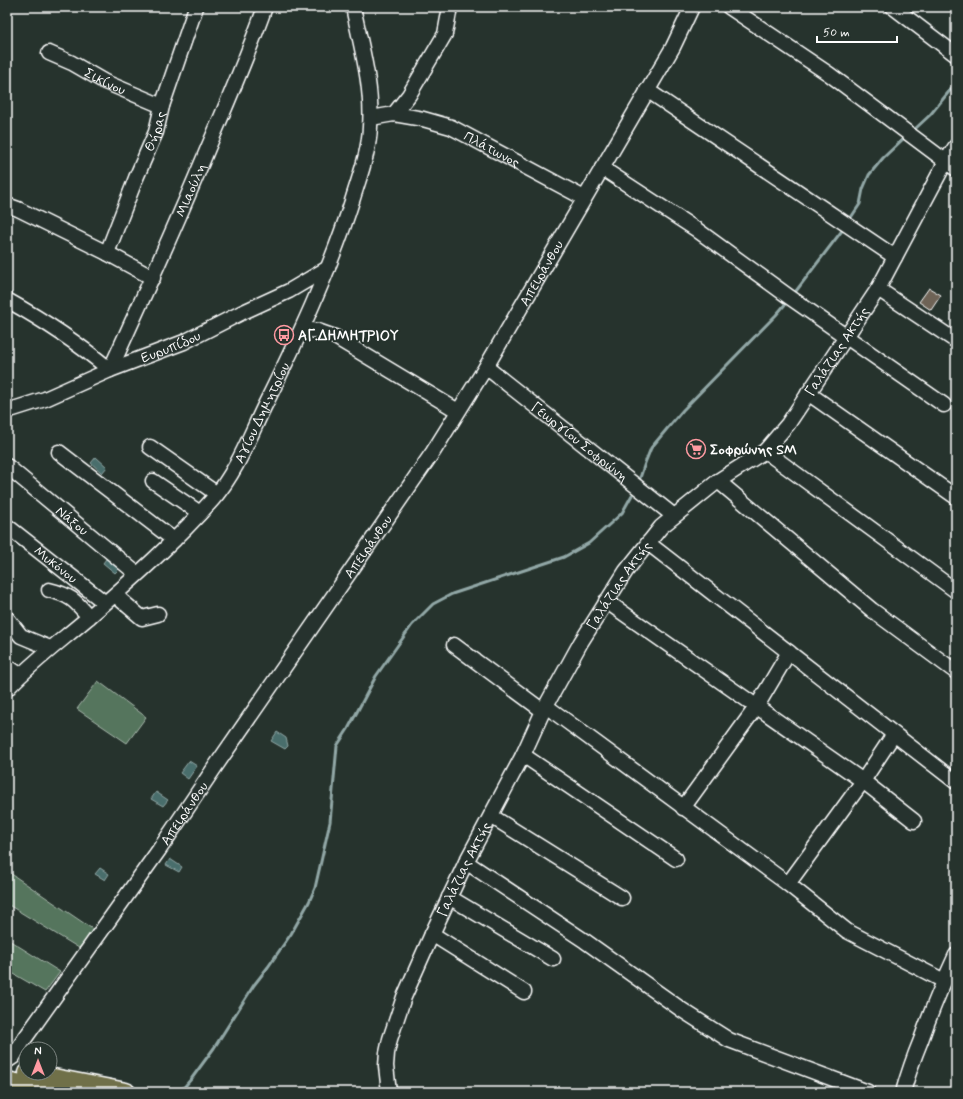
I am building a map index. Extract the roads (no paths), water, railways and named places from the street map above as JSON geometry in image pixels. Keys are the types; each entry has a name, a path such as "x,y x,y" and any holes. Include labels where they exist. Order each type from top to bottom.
{"main road":[{"path":"7,1069 18,1071"},
{"path":"58,1079 126,1092"},
{"path":"7,1081 62,1092"}],"street":[{"name":"Θήρας","path":"107,254 136,178 156,132 162,106 196,7"},
{"name":"Μιαούλη","path":"110,370 153,278 254,40 265,7"},
{"name":"Αγίου Δημητρίου","path":"7,689 50,648 89,617 174,540 217,494 233,470 302,330 343,229 363,167 369,142 371,118 368,84 353,7"},
{"path":"394,114 409,95 445,34 450,7"},
{"name":"Απειράνθου","path":"7,1061 13,1057 159,850 364,550 405,493 486,367 673,47 692,7"},
{"path":"729,7 829,74 951,165"},
{"path":"893,7 956,55"},
{"name":"Σικίνου","path":"49,53 72,63 105,82 162,106"},
{"path":"648,90 895,257"},
{"name":"Πλάτωνος","path":"371,118 394,114 423,119 451,127 584,198"},
{"name":"Γαλάζιας Ακτής","path":"389,1092 386,1066 390,1039 404,997 466,862 523,755 545,709 581,642 606,600 626,571 661,527 718,481 764,451 788,424 878,289 895,257 951,165 956,146"},
{"path":"602,168 697,230 944,405"},
{"path":"7,205 18,209 153,278"},
{"name":"Ευρυπίδου","path":"8,409 60,393 110,370 184,342 289,291 328,268"},
{"path":"878,289 956,341"},
{"path":"7,300 67,337 110,370"},
{"path":"302,330 318,331 334,336 458,411"},
{"name":"Γεωργίου Σοφρώνη","path":"486,367 674,516"},
{"path":"808,393 956,497"},
{"path":"150,447 217,494"},
{"path":"764,451 956,591"},
{"path":"59,452 174,540"},
{"name":"Νάξου","path":"7,466 137,574"},
{"path":"153,481 200,513"},
{"path":"718,481 872,610 956,672"},
{"name":"Μυκόνου","path":"7,526 109,599 142,618 158,614"},
{"path":"648,544 956,782"},
{"path":"49,590 62,593 75,600 89,617"},
{"path":"606,600 863,781 914,821"},
{"path":"7,618 21,636 50,648"},
{"path":"454,645 684,808 788,884 847,931 944,981"},
{"path":"684,808 757,706 789,652"},
{"path":"7,666 20,675"},
{"path":"788,884 863,781 894,734"},
{"path":"523,755 676,859"},
{"path":"491,816 622,898"},
{"path":"466,862 585,941 682,1010 729,1040 868,1092"},
{"path":"450,896 553,959"},
{"path":"432,934 524,992"},
{"path":"904,1092 907,1077 944,981 956,955"}],"water":[{"path":"96,457 107,467 102,473 91,463"},
{"path":"106,559 119,569 115,573 103,563"},
{"path":"277,732 286,738 288,746 285,749 271,741"},
{"path":"189,761 197,766 188,779 180,773"},
{"path":"156,792 168,800 163,806 151,799"},
{"path":"170,859 182,867 179,872 166,865"},
{"path":"100,868 109,874 105,880 95,874"}],"waterway":[{"path":"916,128 930,115 956,83"},
{"path":"848,222 860,204 863,189 869,175 883,158 902,140"},
{"path":"793,295 844,228"},
{"path":"639,481 651,448 683,410 788,301"},
{"path":"180,1092 214,1048 254,985 291,934 309,902 315,888 330,822 337,746 348,729 376,676 412,625 433,604 452,594 564,557 589,543 622,513 632,495"}],"place":[{"name":"ΑΓ.ΔΗΜΗΤΡΙΟΥ","path":"284,335"},
{"name":"Σοφρώνης SM","path":"696,449"}]}
